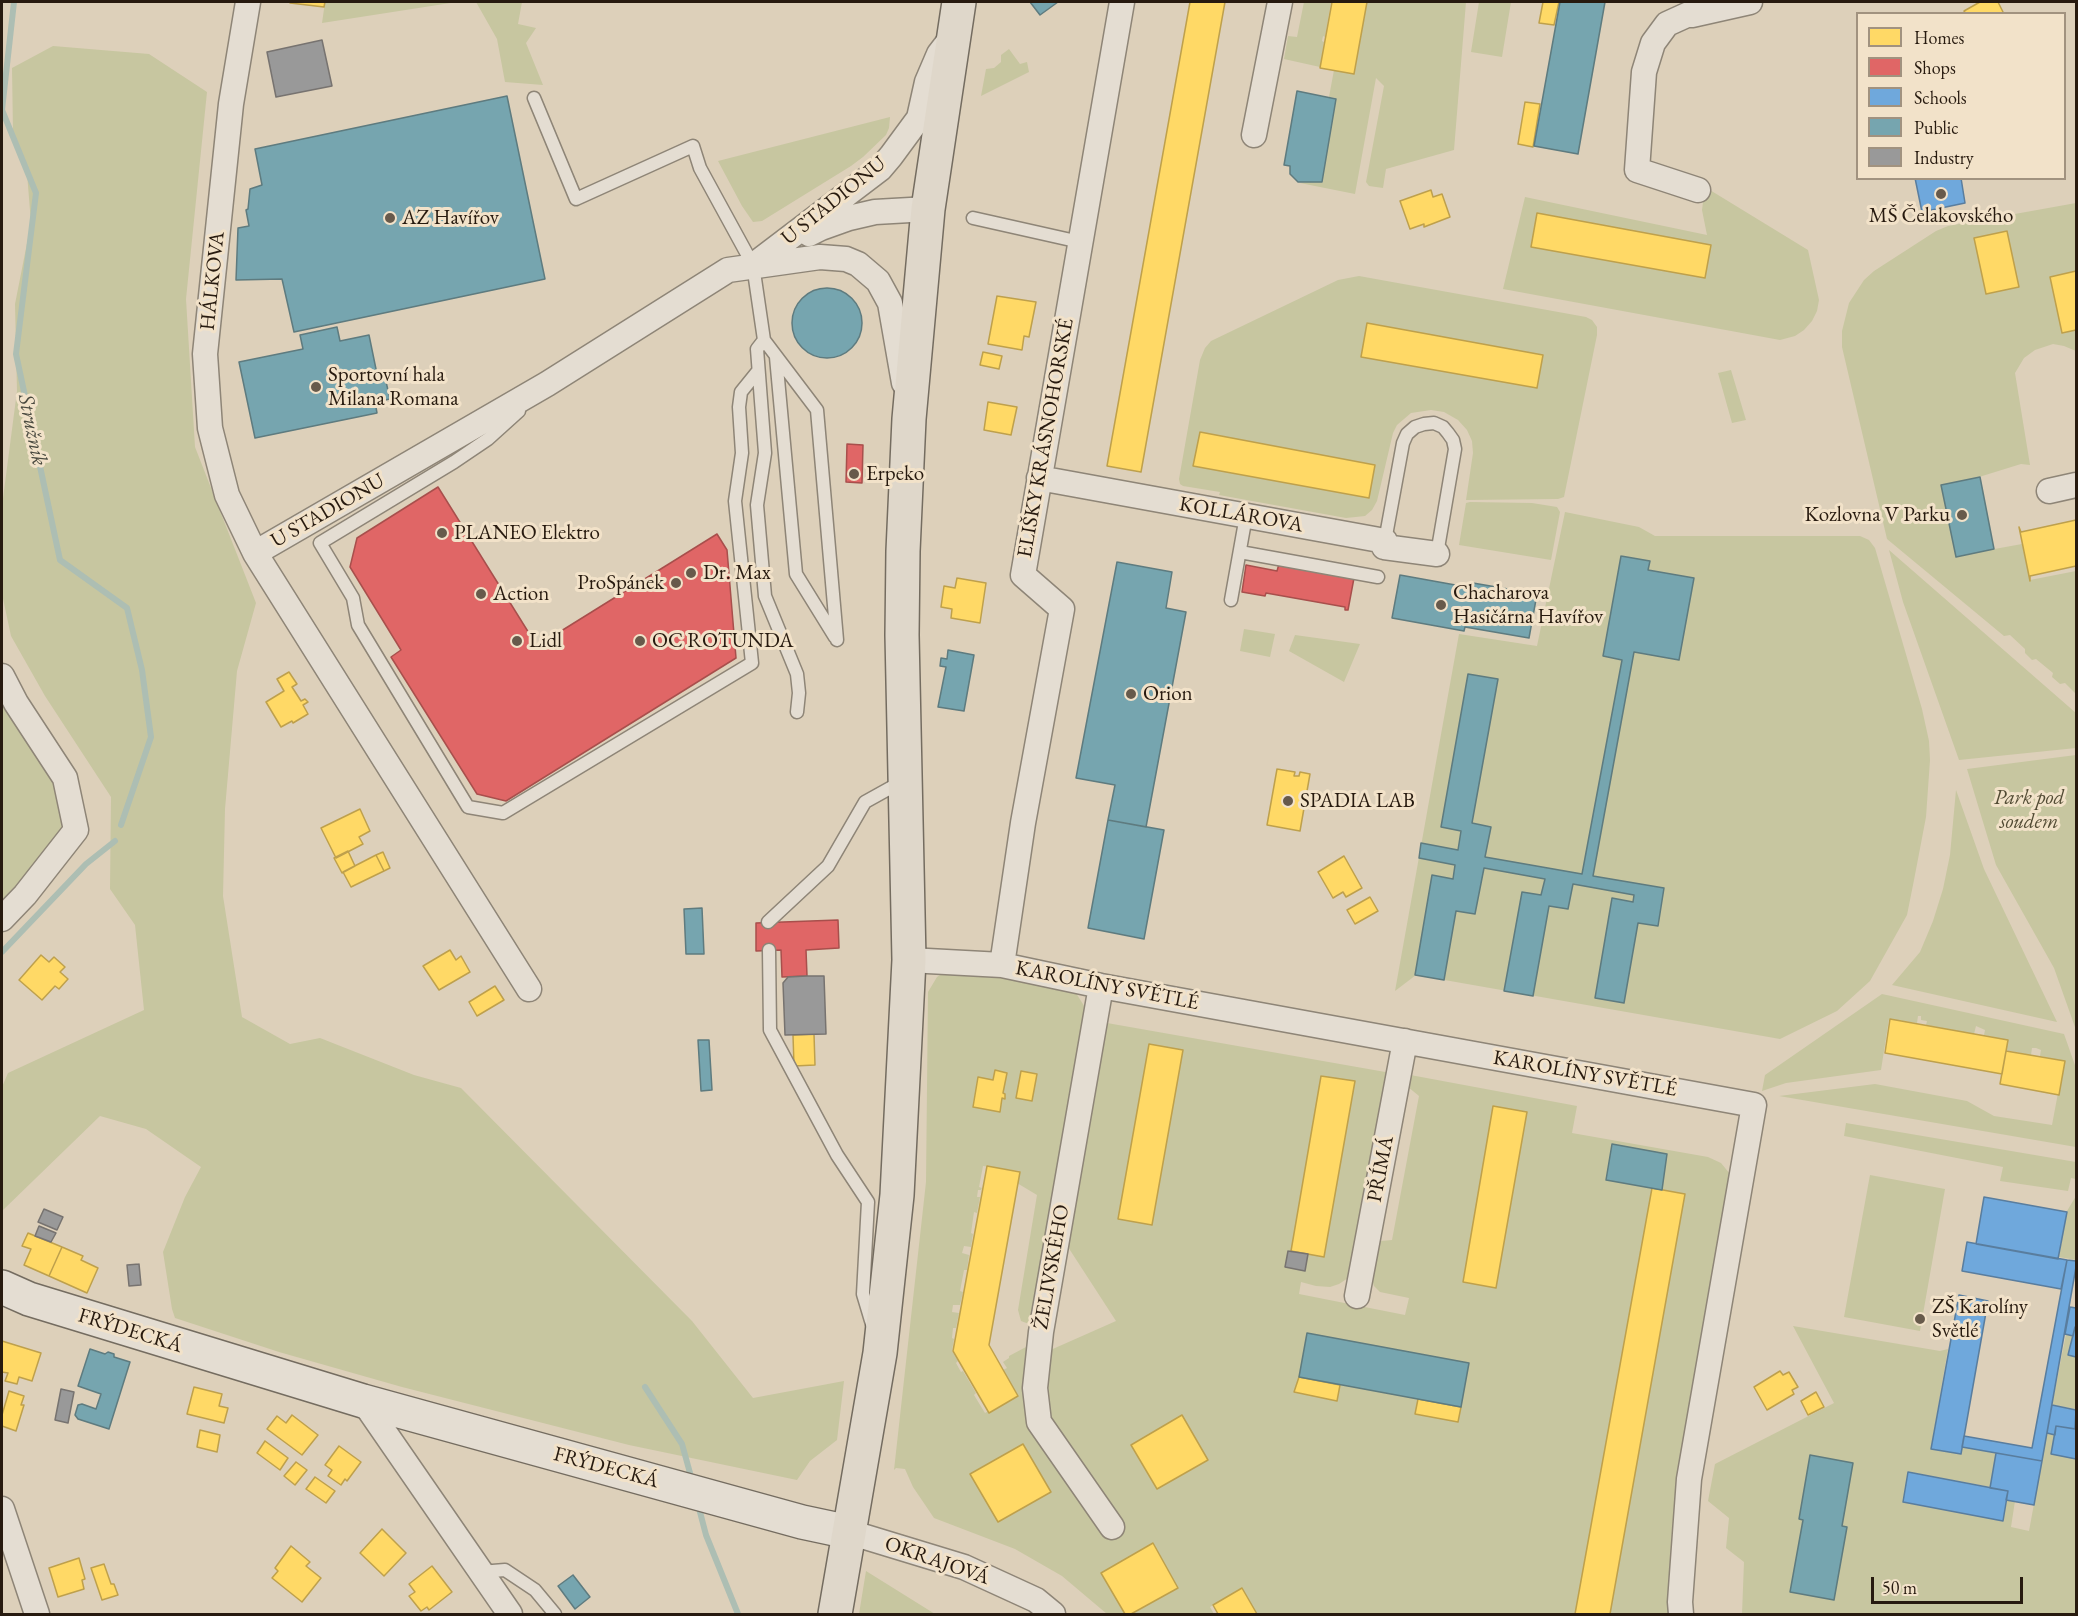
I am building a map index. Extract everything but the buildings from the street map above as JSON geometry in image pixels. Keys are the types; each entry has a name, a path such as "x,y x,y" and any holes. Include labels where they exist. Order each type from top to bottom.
{"main road":[{"path":"835,1614 880,1353 897,1195 909,960 902,635 909,418 928,209 959,2"}],"street":[{"name":"HÁLKOVA","path":"248,2 231,104 205,354 210,428 227,495 255,553"},
{"name":"ELIŠKY KRÁSNOHORSKÉ","path":"1002,965 1022,830 1062,609 1023,575 1122,2"},
{"path":"1254,135 1280,2"},
{"path":"1698,190 1637,171 1644,72 1653,43 1667,24 1689,14 1750,2"},
{"name":"U STADIONU","path":"753,265 880,169 919,118 927,82 939,54 954,35"},
{"name":"U STADIONU","path":"753,265 821,228 849,218 884,211 928,209"},
{"name":"U STADIONU","path":"529,989 255,553 546,384 728,270 753,265 833,257 858,264 873,276 890,303 909,418"},
{"name":"KOLLÁROVA","path":"1039,478 1385,541 1384,547 1437,554"},
{"path":"2049,491 2076,485"},
{"path":"2,676 16,703 65,778 76,830 25,895 2,919"},
{"name":"KAROLÍNY SVĚTLÉ","path":"909,960 1002,965 1101,986 1754,1105 1689,1479 1681,1614"},
{"name":"ŽELIVSKÉHO","path":"1101,986 1041,1332 1035,1388 1039,1422 1112,1527"},
{"name":"PŘÍMÁ","path":"1357,1296 1405,1041"},
{"name":"FRÝDECKÁ","path":"2,1287 29,1299 363,1401 802,1522 849,1532"},
{"path":"363,1401 510,1614"},
{"path":"2,1509 37,1614"},
{"name":"OKRAJOVÁ","path":"849,1532 964,1567 1036,1600 1053,1614"}],"lane":[{"path":"534,98 576,199 693,146 700,168 753,265 764,340 817,410 837,640 796,574 776,356"},
{"path":"973,218 1080,242"},
{"path":"764,340 756,350 765,453 757,505 765,596 796,674 799,693 797,712"},
{"path":"546,384 488,439 320,543 353,598 358,625 468,807 503,813 752,663 735,501 742,453 739,407 741,392 758,371"},
{"path":"1385,541 1403,443 1407,434 1415,427 1434,423 1443,427 1448,433 1455,449 1437,554"},
{"path":"1231,600 1246,516"},
{"path":"1240,552 1378,577"},
{"path":"768,922 828,866 865,802 905,780"},
{"path":"769,950 770,1030 837,1155 868,1202 863,1294 880,1353"},
{"path":"479,1572 505,1570 535,1590 555,1614"}],"green space":[{"path":"325,2 457,2 322,23"},
{"path":"476,2 522,2 518,24 536,28 526,43 543,85 505,82 497,39"},
{"path":"1304,2 1331,2 1325,37 1323,36 1322,41 1324,42 1320,67 1284,59 1288,36 1297,37"},
{"path":"1366,2 1466,2 1454,150 1386,169 1383,188 1369,186 1366,182 1384,86 1376,78 1355,194 1300,183 1321,181 1335,98 1329,97 1334,70 1353,73"},
{"path":"1479,2 1511,2 1502,57 1471,52"},
{"path":"53,46 149,54 207,92 186,299 195,447 256,603 237,671 225,809 223,896 242,1017 290,1044 320,1038 414,1075 461,1088 692,1321 753,1398 844,1381 837,1440 810,1461 797,1480 629,1445 402,1387 279,1352 175,1318 163,1252 185,1197 201,1167 146,1129 100,1116 2,1211 2,1087 8,1073 144,1010 135,925 110,889 111,797 45,696 11,636 2,594 2,506 17,391 15,304 31,223 27,173 13,133 12,68"},
{"path":"1009,49 1020,64 1027,62 1029,72 981,96 986,69 994,68 1001,62 1001,55"},
{"path":"890,117 886,135 863,157 762,221 753,222 718,161"},
{"path":"1705,187 1808,250 1819,300 1812,321 1795,336 1780,340 1503,289 1525,197 1707,235 1702,210"},
{"path":"2076,203 2076,271 2050,277 2062,332 2076,330 2076,351 2053,344 2035,350 2024,358 2015,373 2030,465 2021,464 1979,477 1941,485 1956,556 2022,544 2030,580 2076,571 2076,694 2065,683 2060,684 2052,677 2053,673 2036,659 2032,660 2025,653 2025,649 2010,635 2004,636 1887,539 1842,347 1842,331 1849,303 1864,280 1874,271 1936,231 1948,226","holes":["2007,231 2019,286 1986,294 1974,238"]},
{"path":"1359,276 1586,317 1592,320 1597,327 1597,335 1564,497 1558,499 1466,500 1473,453 1472,441 1467,430 1458,420 1444,412 1431,410 1411,413 1397,425 1393,433 1377,501 1365,516 1346,518 1219,495 1220,492 1180,484 1200,360 1211,341 1338,280"},
{"path":"1731,370 1746,420 1732,423 1718,373"},
{"path":"1466,503 1532,503 1557,507 1560,512 1551,560 1459,545"},
{"path":"1565,512 1639,527 1655,536 1860,536 1869,540 1875,548 1922,709 1929,741 1926,817 1914,880 1907,915 1870,981 1837,1011 1780,1039 1416,975 1395,991 1459,634 1537,646"},
{"path":"1889,550 2076,713 2076,748 1959,760 1903,602"},
{"path":"1244,629 1275,634 1270,657 1240,651"},
{"path":"1295,635 1360,644 1344,682 1289,651"},
{"path":"2,697 62,789 66,810 59,837 40,861 2,900"},
{"name":"Park pod soudem","path":"2076,755 2076,1030 2054,968 1996,865 1967,769"},
{"path":"1956,790 1984,869 2057,1022 1892,985 1920,952 1933,921 1950,855"},
{"path":"958,967 1076,993 1086,1009 1034,1322 1029,1324 1021,1321 1018,1310 1037,1195 1017,1183 1020,1171 983,1166 979,1187 982,1188 978,1190 977,1197 980,1197 977,1213 974,1212 971,1247 964,1246 962,1253 969,1255 960,1291 963,1292 960,1305 953,1305 952,1312 959,1313 956,1328 953,1328 952,1351 958,1361 956,1363 976,1393 974,1395 985,1413 1017,1395 1003,1370 1007,1368 1003,1362 1009,1356 1026,1347 1046,1352 1116,1321 1068,1247 1067,1241 1107,1023 1391,1073 1354,1270 1348,1278 1330,1287 1301,1282 1299,1294 1405,1315 1409,1298 1380,1292 1374,1286 1369,1272 1375,1244 1392,1240 1419,1096 1402,1082 1405,1074 1577,1106 1572,1133 1708,1157 1721,1163 1730,1174 1732,1190 1672,1528 1668,1614 1256,1614 1241,1588 1210,1607 1214,1614 1107,1614 1062,1576 1015,1549 934,1518 913,1487 905,1469 896,1468 894,1470 926,1182 928,992 937,977"},
{"path":"1882,994 2064,1034 2076,1068 2076,1147 1779,1096 1875,1084 1967,1101 1994,1116 2052,1125 2064,1061 2040,1056 2041,1050 2036,1048 2032,1048 2031,1055 2005,1050 2007,1040 1984,1035 1985,1030 1976,1026 1974,1034 1926,1025 1927,1021 1921,1020 1921,1016 1918,1016 1917,1023 1889,1019 1881,1070 1786,1083 1762,1091 1765,1075"},
{"path":"1846,1123 2076,1162 2076,1179 2071,1178 2068,1191 2000,1181 2003,1167 1844,1136"},
{"path":"1870,1175 1945,1189 1920,1331 1844,1317"},
{"path":"2076,1196 2076,1260 2059,1257 2067,1211"},
{"path":"1793,1326 1940,1351 1948,1349 1931,1448 1960,1454 1961,1446 1997,1452 1990,1487 1909,1472 2003,1519 2007,1499 2015,1501 2011,1527 2029,1531 2047,1433 2055,1435 2052,1454 2076,1459 2076,1614 1742,1614 1744,1562 1726,1548 1729,1518 1708,1501 1715,1464 1834,1403"},
{"path":"2066,1334 2073,1335 2070,1355 2076,1356 2076,1409 2052,1405"},
{"path":"866,1571 935,1614 859,1614"}],"waterway":[{"name":"Stružník","path":"14,2 2,110 36,193 16,354 60,560 127,608 142,670 151,737 121,825"},
{"path":"2,952 86,864 115,841"},
{"name":"Stružník","path":"645,1387 682,1444 690,1473"},
{"name":"Stružník","path":"700,1512 706,1535 738,1614"}],"place":[{"name":"MŠ Čelakovského","path":"1941,194"},
{"name":"AZ Havířov","path":"390,218"},
{"name":"Sportovní hala Milana Romana","path":"316,387"},
{"name":"Erpeko","path":"854,474"},
{"name":"Kozlovna V Parku","path":"1962,515"},
{"name":"PLANEO Elektro","path":"442,533"},
{"name":"Dr. Max","path":"691,573"},
{"name":"ProSpánek","path":"676,583"},
{"name":"Action","path":"481,594"},
{"name":"Chacharova Hasičárna Havířov","path":"1441,605"},
{"name":"Lidl","path":"517,641"},
{"name":"OC ROTUNDA","path":"640,641"},
{"name":"Orion","path":"1131,694"},
{"name":"SPADIA LAB","path":"1288,801"},
{"name":"ZŠ Karolíny Světlé","path":"1920,1319"}]}
